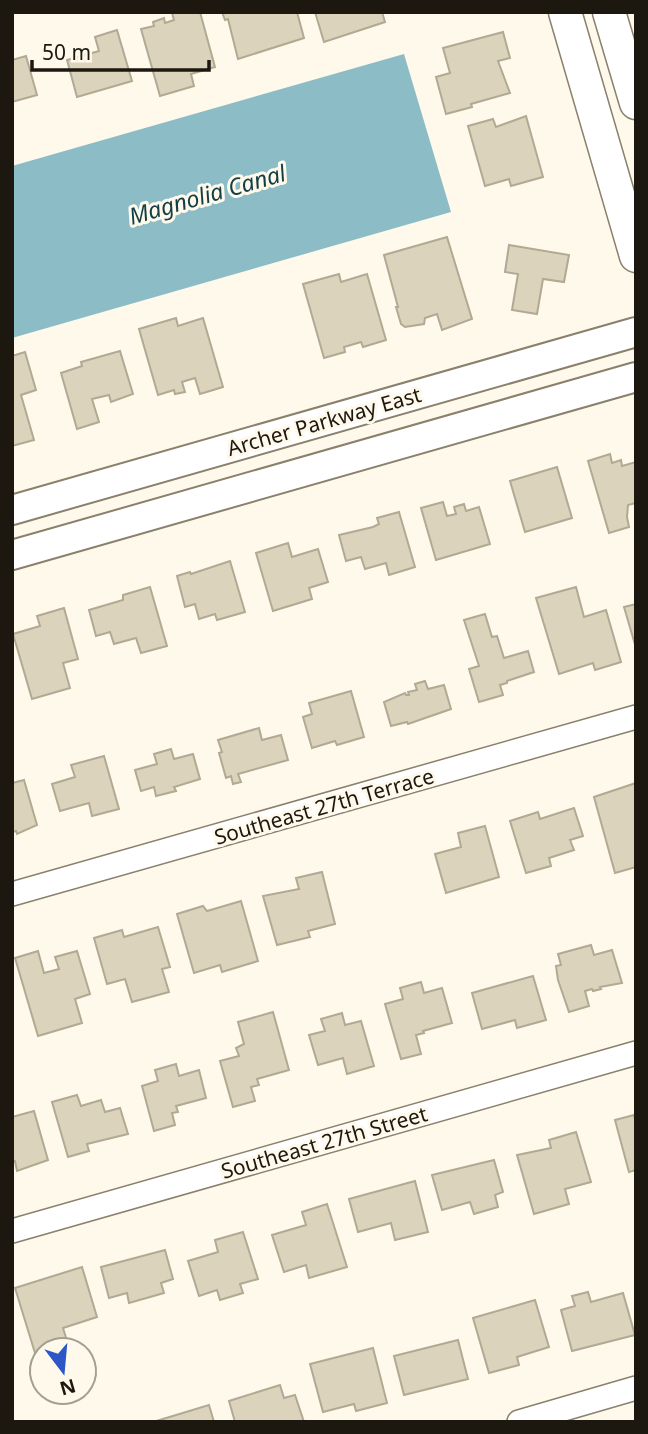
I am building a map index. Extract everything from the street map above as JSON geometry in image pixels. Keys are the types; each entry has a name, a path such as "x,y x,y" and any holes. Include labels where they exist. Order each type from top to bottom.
{"main road":[{"path":"565,12 636,256"},
{"path":"609,12 636,103"}],"street":[{"name":"Archer Parkway East","path":"12,510 636,332"},
{"name":"Archer Parkway East","path":"12,555 636,377"},
{"name":"Southeast 27th Terrace","path":"12,894 636,717"},
{"name":"Southeast 27th Street","path":"12,1231 636,1053"},
{"path":"519,1422 636,1388"}],"water":[{"name":"Magnolia Canal","path":"404,54 451,212 12,338 12,166"}],"building":[{"path":"200,12 215,67 191,74 194,86 160,96 141,29 154,26 153,22 164,18 165,23 174,20 172,13"},
{"path":"222,12 297,12 304,38 238,59 228,19 225,20"},
{"path":"315,12 382,12 385,22 324,42"},
{"path":"117,30 132,81 77,97 67,60 99,51 95,37"},
{"path":"503,32 510,58 498,61 510,93 446,114 436,77 450,73 443,48"},
{"path":"26,56 37,95 12,102 12,60"},
{"path":"526,116 543,177 511,186 509,179 485,186 468,126 493,119 496,127"},
{"path":"447,237 472,319 442,330 437,314 425,318 424,324 405,327 401,324 396,307 384,255"},
{"path":"509,245 569,255 564,282 543,279 537,314 512,310 518,274 505,272"},
{"path":"339,274 341,282 367,274 386,340 363,347 361,342 344,347 345,352 324,358 303,284"},
{"path":"176,318 178,326 203,318 223,387 200,394 195,378 182,382 185,392 175,394 174,390 158,395 139,329"},
{"path":"120,351 133,394 111,402 109,395 92,399 99,422 77,429 61,373 82,366 81,362"},
{"path":"25,352 36,390 21,395 34,440 12,446 12,356"},
{"path":"610,454 612,463 621,460 622,466 636,462 636,503 628,505 629,527 609,533 588,461"},
{"path":"557,467 572,518 525,532 510,481"},
{"path":"443,502 447,516 456,514 454,507 464,504 466,511 479,507 490,544 436,560 421,508"},
{"path":"399,512 415,567 389,575 386,563 365,569 361,557 346,561 339,535 373,527 379,524 377,518"},
{"path":"288,543 292,557 318,549 328,582 309,588 312,599 273,611 256,553"},
{"path":"230,561 245,612 217,620 215,614 199,619 195,604 185,607 177,576"},
{"path":"150,587 167,646 141,653 136,638 114,644 110,632 96,636 89,610 123,600 123,595"},
{"path":"576,587 584,617 606,610 621,662 595,670 593,663 559,674 536,598"},
{"path":"636,604 636,648 624,607"},
{"path":"64,608 78,659 63,663 70,688 32,699 13,634 40,626 37,616"},
{"path":"485,614 492,637 497,636 504,658 528,651 534,672 500,685 503,695 479,702 469,669 479,666 464,620"},
{"path":"425,681 428,689 444,685 451,709 408,724 407,722 391,726 384,702 405,693 409,695 408,692 417,690 415,684"},
{"path":"351,691 364,737 337,745 335,741 312,748 303,717 312,714 309,703"},
{"path":"259,728 262,740 281,735 288,760 238,774 241,782 233,784 231,776 226,778 218,740"},
{"path":"171,749 174,759 193,754 200,779 174,787 176,791 156,796 154,787 141,791 135,770 157,764 154,754"},
{"path":"104,756 119,809 92,816 89,803 60,811 52,784 75,777 71,765"},
{"path":"24,780 37,825 17,834 16,831 12,832 12,783"},
{"path":"636,783 636,867 615,873 594,797"},
{"path":"574,808 583,836 570,840 574,850 549,858 551,866 526,873 510,821 538,812 540,819"},
{"path":"485,826 499,877 446,893 435,854 461,847 458,833"},
{"path":"322,872 335,924 308,931 310,937 277,945 263,896 299,889 296,878"},
{"path":"241,901 258,961 222,972 220,965 194,973 177,914 203,906 207,911"},
{"path":"158,927 170,967 162,969 169,992 132,1002 125,979 107,984 94,938 122,930 124,937"},
{"path":"591,945 594,955 612,950 622,983 585,991 589,1006 569,1012 558,980 556,966 561,965 558,954"},
{"path":"38,951 44,973 59,969 55,957 77,951 90,994 75,999 82,1023 38,1036 15,958"},
{"path":"533,976 546,1020 517,1028 515,1020 482,1029 472,993"},
{"path":"421,982 424,993 442,988 452,1023 416,1035 421,1054 401,1059 385,1004 403,999 400,988"},
{"path":"273,1012 289,1070 257,1079 259,1085 251,1087 255,1101 233,1107 220,1061 239,1056 236,1048 244,1044 238,1022"},
{"path":"342,1013 345,1025 361,1021 374,1066 347,1074 343,1058 318,1065 309,1035 325,1031 321,1019"},
{"path":"176,1064 179,1076 199,1070 206,1098 176,1106 178,1112 172,1113 175,1125 154,1131 142,1086 158,1081 155,1070"},
{"path":"77,1095 81,1106 101,1100 105,1112 120,1108 128,1134 87,1144 89,1151 68,1157 52,1102"},
{"path":"34,1111 48,1160 17,1171 15,1161 12,1162 12,1117"},
{"path":"634,1115 636,1170 629,1172 615,1120"},
{"path":"576,1132 591,1182 565,1189 569,1204 534,1214 517,1155 551,1148 549,1140"},
{"path":"494,1160 503,1192 495,1195 498,1207 474,1214 470,1202 442,1210 432,1175"},
{"path":"415,1181 428,1232 395,1240 391,1223 358,1232 349,1199"},
{"path":"327,1204 347,1267 309,1278 306,1265 284,1272 272,1235 306,1225 302,1212"},
{"path":"243,1232 258,1279 240,1284 243,1293 220,1300 217,1290 199,1296 188,1261 218,1252 215,1240"},
{"path":"165,1250 173,1279 161,1283 164,1293 129,1303 127,1293 109,1298 101,1267"},
{"path":"82,1267 97,1317 63,1328 66,1336 30,1336 15,1288"},
{"path":"588,1292 591,1302 623,1293 635,1335 572,1351 561,1310 575,1306 572,1296"},
{"path":"535,1300 549,1347 517,1357 519,1365 489,1373 473,1318"},
{"path":"458,1340 468,1379 404,1395 394,1356"},
{"path":"373,1348 387,1403 356,1411 354,1404 323,1412 310,1364"},
{"path":"280,1385 284,1398 295,1395 304,1422 235,1422 229,1401"},
{"path":"209,1405 214,1422 153,1422"}]}
